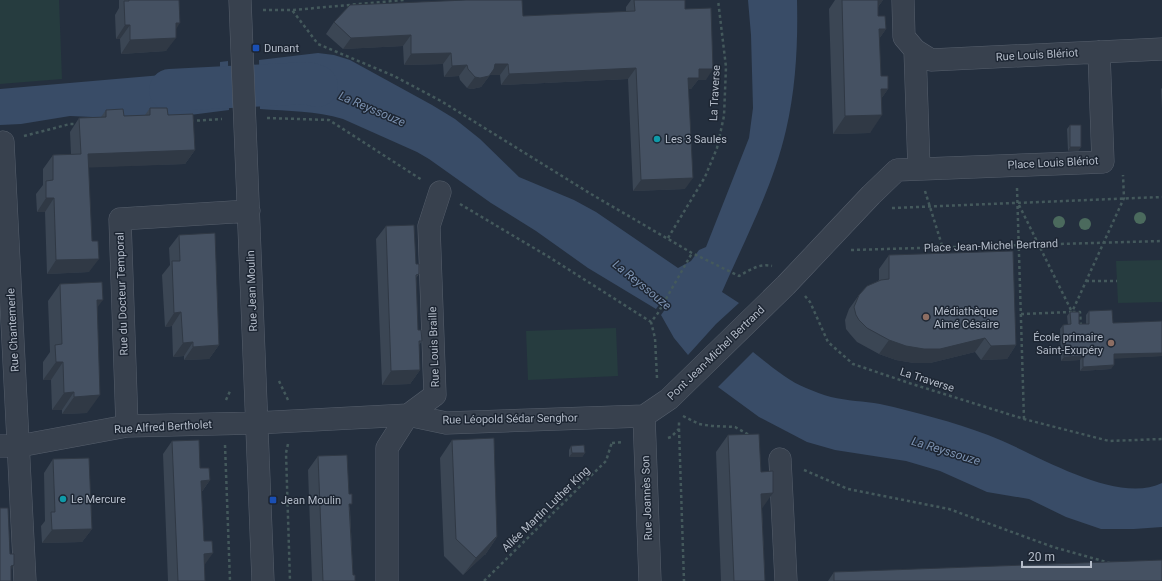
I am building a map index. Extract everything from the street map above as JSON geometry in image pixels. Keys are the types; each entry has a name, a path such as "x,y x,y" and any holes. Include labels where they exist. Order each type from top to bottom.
{"street":[{"path":"903,0 904,37 915,50 919,170"},
{"name":"Rue Jean Moulin","path":"240,5 263,581"},
{"name":"Rue Louis Blériot","path":"915,50 931,60 1162,50"},
{"name":"Place Louis Blériot","path":"820,249 871,194 897,170 1103,162 1099,52"},
{"name":"Rue Chantemerle","path":"3,142 9,446 25,581"},
{"name":"Rue Louis Braille","path":"387,581 387,448 408,415 435,395 430,226 440,192"},
{"name":"Rue du Docteur Temporal","path":"127,426 120,219 249,211"},
{"path":"788,283 820,249"},
{"name":"Pont Jean-Michel Bertrand","path":"644,416 674,407 788,283"},
{"name":"Rue Léopold Sédar Senghor","path":"256,424 408,415 446,423 644,416"},
{"name":"Rue Joannès Son","path":"644,416 650,581"},
{"name":"Rue Alfred Bertholet","path":"9,446 127,426 225,423 256,424"},
{"path":"780,459 786,581"}],"path":[{"path":"240,5 292,10 404,0"},
{"name":"La Traverse","path":"668,238 705,177 717,148 724,116 726,67 718,0"},
{"path":"292,10 318,44 394,76 441,101 692,254 658,313 650,322"},
{"path":"187,121 245,117 329,120 440,192 549,257 650,322 655,338 657,381"},
{"path":"3,142 70,124 78,124"},
{"path":"1016,165 1024,419"},
{"path":"1072,312 1124,198 1122,168"},
{"path":"919,170 947,260"},
{"path":"890,208 1162,197"},
{"path":"1017,202 1072,312"},
{"name":"Place Jean-Michel Bertrand","path":"820,249 858,250 1162,241"},
{"name":"La Traverse","path":"692,254 740,276 757,266 764,264 774,267 788,283 810,302 828,342 853,364 1024,419 1110,441 1162,438"},
{"path":"1086,281 1117,281"},
{"path":"1021,314 1080,312 1081,328"},
{"path":"674,407 699,424 735,427 761,443 780,459 848,489 949,509 1052,547 1110,563 1117,563"},
{"path":"290,421 291,435 286,453 290,581"},
{"path":"679,429 684,581"},
{"name":"Allée Martin Luther King","path":"484,581 606,461 612,443"}],"green space":[{"path":"0,0 59,0 62,79 0,84"},
{"path":"1162,260 1162,302 1118,303 1116,261"},
{"path":"616,328 618,376 528,380 526,331"}],"water":[{"path":"748,0 797,0 796,65 792,98 786,130 774,172 722,292 739,303 716,324 688,355 674,338 661,315 666,308 661,302 656,309 588,268 536,231 491,203 417,152 333,116 260,109 259,60 318,53 334,55 350,60 455,119 480,139 519,177 574,200 596,212 678,268 691,261 699,250 706,247 749,138 753,108 751,35"},
{"path":"228,61 229,110 190,115 115,118 70,116 21,124 0,125 0,89 220,70 220,62"},
{"path":"753,352 792,381 831,397 880,404 961,426 988,435 1074,474 1098,482 1121,487 1143,488 1162,483 1162,527 1101,529 1066,517 1029,499 987,492 940,471 906,461 835,450 807,442 759,417 718,387"}],"building":[{"path":"179,0 180,23 176,23 176,38 130,40 130,25 125,25 124,1"},
{"name":"Les 3 Saules","path":"466,0 522,0 523,16 635,11 634,0 685,0 685,9 711,8 713,69 699,69 699,78 688,78 693,178 641,180 636,68 509,74 508,64 495,64 494,69 489,76 480,78 475,77 468,69 467,65 452,66 451,53 411,54 411,35 351,38 334,22 350,5"},
{"path":"842,0 878,0 878,16 885,16 886,29 879,29 881,76 888,76 888,89 881,89 882,115 845,116"},
{"path":"150,108 167,108 168,115 193,114 195,150 88,154 92,241 98,241 99,259 56,260 54,198 46,198 46,181 53,180 53,155 81,154 79,118 106,117 106,110 123,109 124,116 150,115"},
{"path":"1070,125 1081,125 1081,147 1070,147"},
{"path":"414,225 416,264 419,264 419,274 416,275 418,330 421,330 422,341 419,341 420,370 391,371 386,226"},
{"path":"215,233 219,345 193,347 193,342 183,343 181,312 174,313 172,261 180,261 179,235"},
{"name":"Médiathèque Aimé Césaire","path":"1013,251 1016,345 991,346 985,338 940,349 924,349 906,346 889,340 867,328 856,315 854,307 859,295 867,286 881,280 889,279 889,255"},
{"path":"102,282 103,300 97,300 100,395 74,397 74,392 64,393 63,362 56,362 55,345 62,344 60,284"},
{"name":"École primaire Saint-Exupéry","path":"1112,310 1113,323 1162,321 1162,353 1114,354 1114,365 1083,367 1083,356 1064,357 1063,325 1071,324 1070,312 1079,312 1079,324 1089,324 1089,311"},
{"path":"759,434 761,472 773,471 773,493 761,494 765,581 734,581 728,435"},
{"path":"494,438 497,537 476,558 456,539 452,440"},
{"path":"199,440 200,468 209,468 210,480 201,481 204,541 212,541 213,553 204,554 205,581 178,581 172,441"},
{"path":"584,445 585,453 572,453 571,446"},
{"path":"347,455 349,494 352,494 352,504 349,504 353,575 355,575 355,581 323,581 318,456"},
{"path":"89,458 92,529 52,530 51,512 55,512 53,459"},
{"path":"0,508 8,508 10,554 14,554 14,565 11,566 11,581 0,581"},
{"path":"1162,560 1162,581 834,581 834,572"}],"waterway":[{"name":"La Reyssouze","path":"170,90 308,83 317,86"}],"place":[{"name":"Dunant","path":"256,48"},
{"name":"Les 3 Saules","path":"657,139"},
{"name":"Médiathèque Aimé Césaire","path":"926,317"},
{"name":"École primaire Saint-Exupéry","path":"1111,343"},
{"name":"Le Mercure","path":"63,499"},
{"name":"Jean Moulin","path":"273,500"}]}
